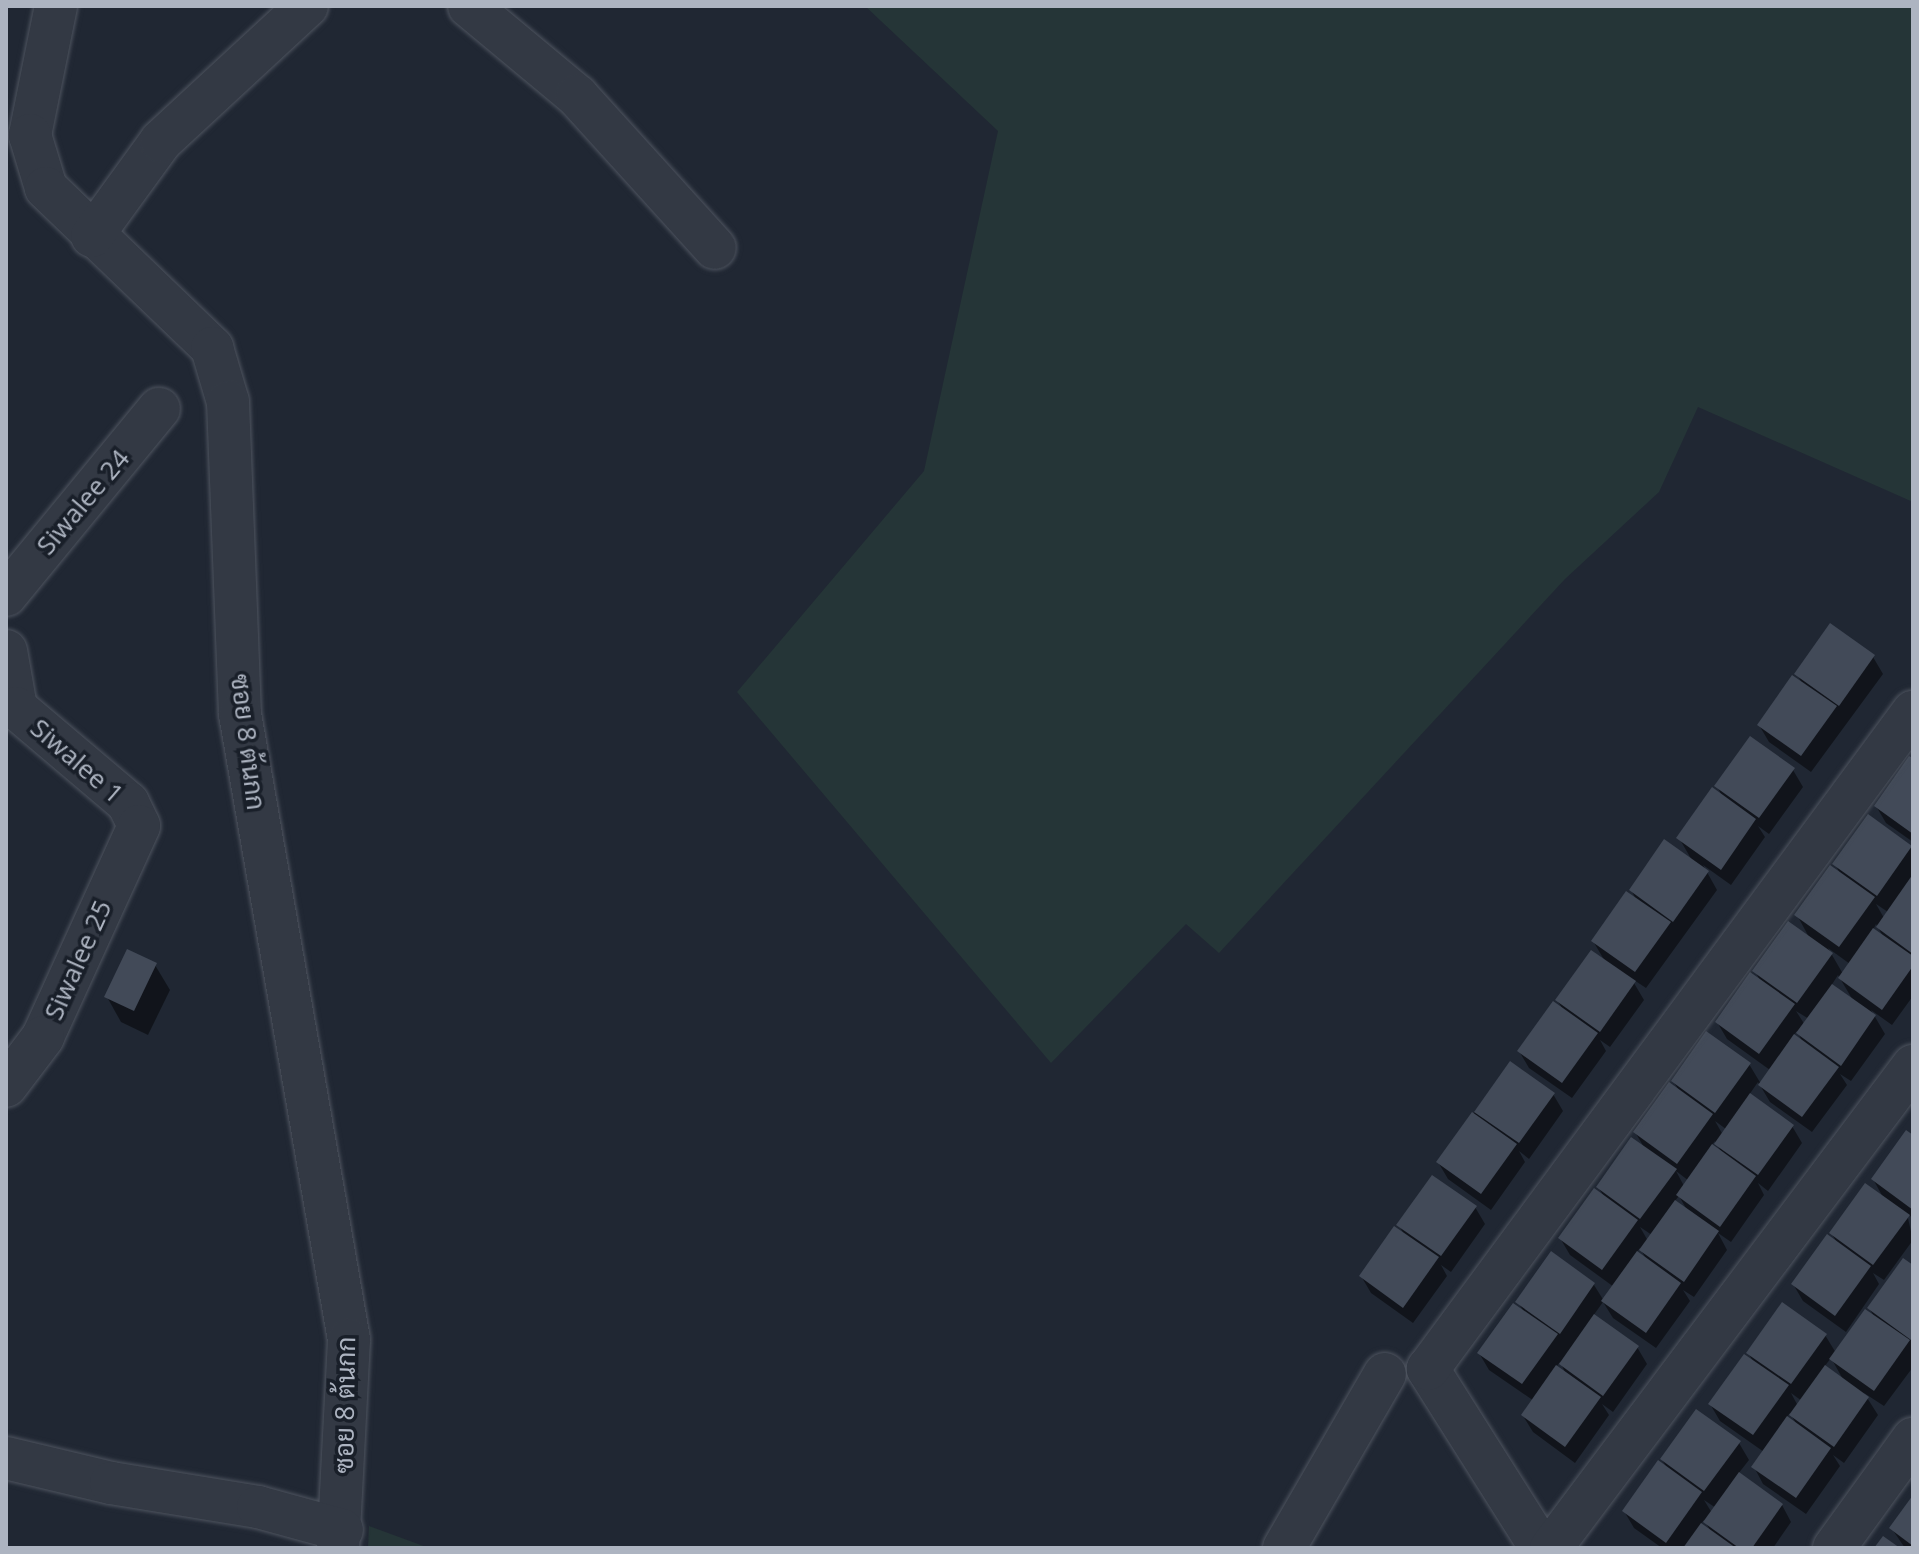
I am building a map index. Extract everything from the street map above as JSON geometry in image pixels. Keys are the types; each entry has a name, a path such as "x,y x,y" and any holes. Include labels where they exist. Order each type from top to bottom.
{"street":[{"name":"ซอย 8 ต้นกก","path":"56,6 30,135 46,188 92,236 212,348 228,402 240,714 349,1340 340,1539"},
{"path":"92,236 161,141 307,6"},
{"path":"469,6 577,96 715,248"},
{"name":"Siwalee 24","path":"6,595 159,409"},
{"name":"Siwalee 1","path":"6,651 16,708 128,803 139,826"},
{"path":"1541,1548 1428,1369 1913,712"},
{"name":"Siwalee 25","path":"6,1086 43,1037 139,826"},
{"path":"1551,1548 1913,1066"},
{"path":"1284,1548 1385,1374"},
{"path":"1834,1548 1913,1439"},
{"path":"6,1458 111,1483 258,1507 340,1539"}],"shaded area":[{"path":"865,6 1913,6 1913,502 1698,407 1659,492 1565,579 1219,953 1186,924 1051,1063 737,692 924,471 998,131"},
{"path":"369,1526 429,1548 368,1548"}],"building":[{"path":"1830,623 1875,655 1839,706 1794,674"},
{"path":"1792,675 1837,706 1801,756 1757,725"},
{"path":"1750,736 1795,768 1759,818 1714,786"},
{"path":"1909,756 1913,758 1913,834 1874,806"},
{"path":"1712,787 1756,819 1721,870 1676,838"},
{"path":"1868,814 1912,846 1877,896 1832,864"},
{"path":"1664,839 1709,871 1673,922 1629,890"},
{"path":"1830,865 1875,897 1839,947 1794,915"},
{"path":"1913,874 1913,954 1876,927"},
{"path":"1626,891 1671,922 1635,972 1591,941"},
{"path":"1788,921 1833,953 1797,1003 1752,971"},
{"path":"1873,928 1913,956 1913,966 1882,1010 1838,978"},
{"path":"127,949 157,963 134,1011 104,997"},
{"path":"1591,950 1636,981 1600,1032 1555,1000"},
{"path":"1750,972 1795,1004 1759,1054 1715,1022"},
{"path":"1832,984 1876,1015 1841,1066 1796,1033"},
{"path":"1553,1001 1598,1033 1562,1083 1517,1051"},
{"path":"1706,1031 1751,1063 1715,1113 1671,1081"},
{"path":"1794,1034 1839,1067 1802,1117 1758,1085"},
{"path":"1510,1061 1555,1093 1519,1143 1474,1112"},
{"path":"1669,1082 1713,1114 1677,1164 1633,1132"},
{"path":"1750,1093 1794,1125 1758,1175 1714,1144"},
{"path":"1472,1112 1517,1144 1481,1194 1436,1162"},
{"path":"1906,1130 1913,1135 1913,1210 1871,1179"},
{"path":"1631,1137 1677,1169 1640,1219 1596,1187"},
{"path":"1712,1144 1756,1176 1720,1227 1676,1195"},
{"path":"1432,1175 1477,1206 1441,1256 1396,1225"},
{"path":"1865,1183 1910,1215 1873,1265 1829,1233"},
{"path":"1594,1188 1638,1220 1602,1270 1558,1238"},
{"path":"1675,1200 1719,1231 1684,1282 1639,1250"},
{"path":"1394,1226 1439,1257 1403,1308 1359,1276"},
{"path":"1827,1234 1871,1266 1835,1316 1791,1284"},
{"path":"1551,1251 1595,1283 1560,1334 1515,1302"},
{"path":"1637,1251 1681,1283 1646,1333 1601,1301"},
{"path":"1903,1258 1913,1265 1911,1340 1867,1308"},
{"path":"1782,1302 1827,1334 1791,1384 1746,1353"},
{"path":"1513,1303 1558,1334 1522,1384 1477,1353"},
{"path":"1865,1309 1910,1340 1874,1391 1829,1359"},
{"path":"1594,1314 1639,1346 1603,1396 1559,1364"},
{"path":"1744,1354 1789,1385 1753,1435 1708,1404"},
{"path":"1556,1365 1601,1397 1565,1447 1521,1415"},
{"path":"1825,1365 1869,1397 1834,1447 1789,1415"},
{"path":"1696,1409 1741,1441 1704,1491 1660,1459"},
{"path":"1787,1416 1831,1448 1796,1498 1751,1467"},
{"path":"1658,1460 1702,1492 1666,1543 1622,1511"},
{"path":"1739,1472 1783,1504 1752,1548 1739,1548 1703,1522"},
{"path":"1913,1495 1913,1546 1889,1528"},
{"path":"1701,1523 1736,1548 1683,1548"},
{"path":"1883,1536 1900,1548 1874,1548"}]}
